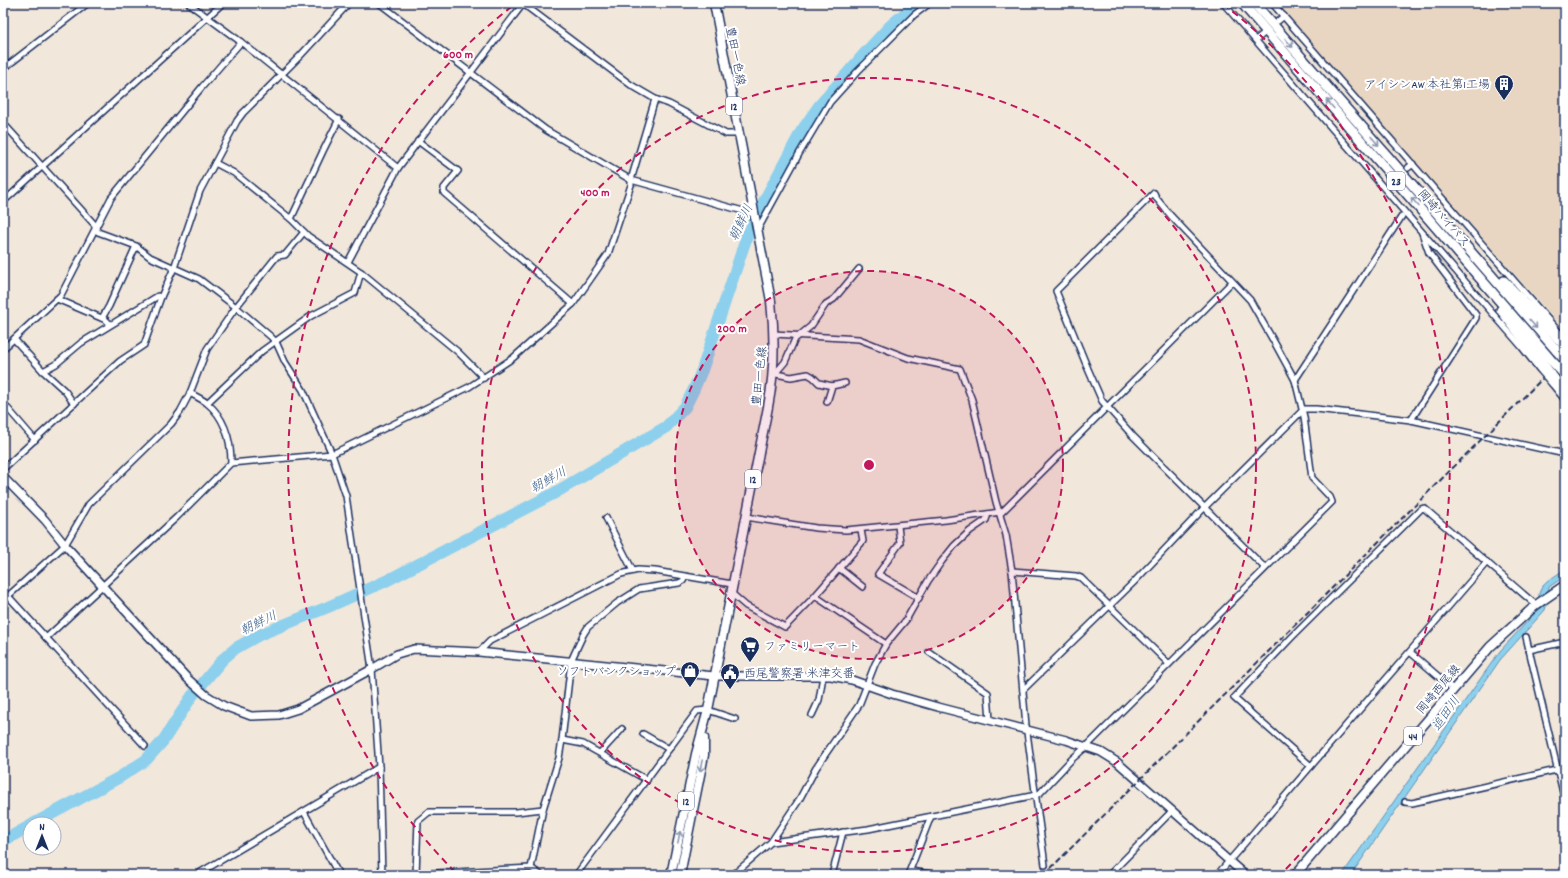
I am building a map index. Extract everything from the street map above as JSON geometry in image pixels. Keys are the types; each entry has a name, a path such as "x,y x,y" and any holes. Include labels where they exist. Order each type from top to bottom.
{"highway":[{"name":"岡崎バイパス","path":"1242,3 1426,216 1544,364 1565,376"},
{"name":"岡崎バイパス","path":"1254,3 1457,236 1563,345 1565,360"},
{"name":"23","path":"1544,364 1554,382 1565,392"}],"main road":[{"name":"豊田一色線","path":"672,875 696,754 708,710 774,375 774,334 771,301 714,3"},
{"name":"岡崎西尾線","path":"1295,875 1490,647 1537,604 1565,585"},
{"name":"豊田一色線","path":"680,875 704,755 704,727"}],"street":[{"path":"3,68 88,3"},
{"path":"188,3 340,119 398,168"},
{"path":"3,202 223,3"},
{"path":"3,469 120,361 143,347 174,268 200,191 243,112 300,56 349,3"},
{"path":"379,3 546,130 631,180 754,211"},
{"path":"757,229 830,102 858,71 908,21 930,3"},
{"path":"1223,3 1521,346 1544,364"},
{"path":"1272,3 1413,164 1563,345"},
{"path":"348,262 398,168 523,4 631,85 655,99 668,104 726,134 739,134"},
{"path":"1278,21 1284,16"},
{"path":"1256,40 1263,34"},
{"path":"3,349 61,295 110,198 241,42"},
{"path":"46,638 177,517 231,463 332,454 469,387 513,358 573,304 608,254 631,185 631,180 655,99"},
{"path":"291,219 340,119"},
{"path":"3,124 42,166 98,232 136,246 150,257 199,279 236,307 276,342 285,362 303,390 332,454 346,496 372,669 379,767 382,875"},
{"path":"418,141 458,171 444,188 444,193 573,304"},
{"path":"215,163 234,173 291,219 304,232 361,272 458,352 484,378"},
{"path":"1408,168 1413,164"},
{"path":"1385,188 1390,183"},
{"path":"772,842 868,829 1040,793 1072,759 1087,746 1332,502 1330,497 1312,478 1302,410 1295,380 1250,300 1171,216 1154,193 1056,291 1099,394 1107,406 1132,436 1265,568"},
{"path":"1295,380 1358,286 1402,216"},
{"path":"1411,420 1476,318 1463,298 1428,253 1421,230"},
{"path":"145,746 46,638 5,596 65,545 89,504 132,460 166,430 180,412 190,393 207,349 236,307 277,256 285,255 304,232"},
{"path":"102,318 109,306 136,246"},
{"path":"774,375 784,365 791,346 800,334 811,326 826,304 834,299 859,269"},
{"path":"207,403 262,351 311,316 355,293 361,272"},
{"path":"746,517 816,528 862,530 1000,513 1232,282"},
{"path":"43,371 56,364 81,342 158,296 162,297"},
{"path":"57,300 102,318 110,324"},
{"path":"774,334 800,334 859,339 908,358 960,369 972,400 1006,535 1012,571 1023,690 1045,866"},
{"path":"14,339 43,371 65,391 74,404"},
{"path":"774,375 791,377 808,374 819,383 832,386 845,383"},
{"path":"1554,382 1565,400"},
{"path":"827,402 832,386"},
{"path":"190,393 207,403 218,416 228,434 231,448 231,463"},
{"path":"3,403 35,440"},
{"path":"1023,690 1133,583 1204,508 1302,410 1316,409 1411,420 1565,454"},
{"path":"3,477 45,520 65,545 188,678 206,695 224,706 251,716 279,715 298,709 397,654 414,649 479,652 714,676 823,676 845,678 905,698 1087,746 1101,752 1117,762 1245,875"},
{"path":"1311,766 1234,698 1292,637 1421,509 1424,508 1537,604"},
{"path":"733,875 772,842 816,768 859,705 875,664 886,644 906,620 928,581 954,546 970,531 986,520 988,514"},
{"path":"606,518 633,571"},
{"path":"898,526 900,543 878,574 919,598"},
{"path":"731,594 746,606 785,627 815,596 862,541 862,530"},
{"path":"1217,875 1487,562"},
{"path":"839,568 863,587"},
{"path":"479,652 490,641 621,574 633,571 655,572 732,584"},
{"path":"1012,571 1076,576 1081,578 1169,664"},
{"path":"531,868 543,809 559,758 571,661 588,626 617,603 639,589 679,583 683,581 685,576"},
{"path":"815,596 886,644"},
{"path":"1526,636 1565,801"},
{"path":"1529,650 1565,642"},
{"path":"929,652 988,693 990,720"},
{"path":"1410,652 1454,690"},
{"path":"812,715 819,700 823,676"},
{"path":"579,874 697,712 708,710 735,719"},
{"path":"600,753 622,729"},
{"path":"643,734 669,749"},
{"path":"562,740 583,744 647,780"},
{"path":"196,875 379,767"},
{"path":"1405,802 1412,803 1565,768"},
{"path":"416,874 418,821 429,812 516,812 543,809"},
{"path":"1109,875 1172,811"},
{"path":"304,812 339,875"},
{"path":"931,816 909,873 938,875"},
{"path":"832,875 843,832"},
{"path":"401,875 531,868 541,875"}],"shaded area":[{"path":"1277,3 1565,3 1565,331 1427,175"}],"water":[{"path":"1565,569 1565,576 1549,587 1548,592 1539,598 1539,593 1544,585"},
{"path":"1547,603 1545,610 1500,660 1351,875 1342,875 1500,651 1536,612"}],"waterway":[{"name":"朝鮮川","path":"48,816 120,777 146,760 163,741 192,696 223,659 236,648 259,635 328,607 386,581 553,494 666,427 685,407 694,389 702,370 747,236 801,132 819,106 866,52 890,26 917,3"},
{"name":"朝鮮川","path":"3,841 22,830"}],"tunnel":[{"path":"1390,183 1404,172"}],"railway":[{"path":"1044,875 1565,356"}],"place":[{"name":"アイシンAW 本社第1工場","path":"1504,101"},
{"name":"ファミリーマート","path":"750,663"},
{"name":"ソフトバンクショップ","path":"690,688"},
{"name":"西尾警察署 米津交番","path":"730,690"}],"water label":[{"name":"追田川","path":"1445,713"}]}
